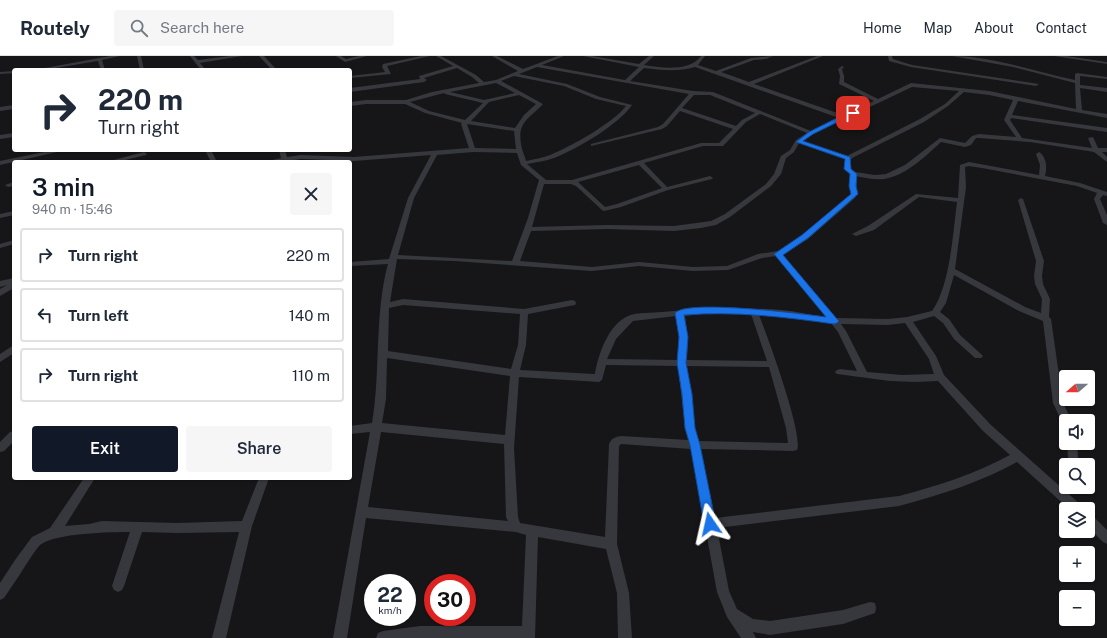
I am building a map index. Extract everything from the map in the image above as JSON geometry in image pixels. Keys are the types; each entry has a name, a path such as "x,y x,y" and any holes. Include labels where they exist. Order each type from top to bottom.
{"street":[{"path":"49,68 118,56"},
{"path":"139,56 142,68"},
{"path":"192,56 202,68"},
{"path":"196,62 240,56"},
{"path":"261,56 273,68"},
{"path":"338,56 345,61 365,56"},
{"path":"352,78 389,73 384,67 385,65 428,56"},
{"path":"438,56 483,84"},
{"path":"494,56 522,71"},
{"path":"585,56 667,69 678,69 695,65 842,117"},
{"path":"627,81 652,56"},
{"path":"695,65 703,56"},
{"path":"717,72 753,60 771,56"},
{"path":"749,84 821,56"},
{"path":"890,56 891,60 897,63 1036,84"},
{"path":"954,56 1014,66 1077,84 1107,90"},
{"path":"1056,56 1107,62"},
{"path":"352,104 406,102 441,92 497,81 557,57"},
{"path":"972,74 975,59"},
{"path":"100,60 102,68"},
{"path":"536,66 693,93 711,93 811,133"},
{"path":"352,89 424,80 421,77 456,67"},
{"path":"842,67 840,69 842,76 841,83 879,101"},
{"path":"936,81 937,69"},
{"path":"0,72 12,72"},
{"path":"1079,111 1077,74 1106,78 1107,72"},
{"path":"514,75 565,85 598,98 629,104 618,117 563,152 549,158 524,163"},
{"path":"497,81 521,93 540,105 526,116 517,130 519,152 522,155 523,164 542,180 528,229 515,264"},
{"path":"528,229 574,227 684,227 715,223 725,218 774,181 781,170 783,157 792,150 798,142 811,133 842,117 911,85 936,81 963,90 1107,116"},
{"path":"848,158 857,151 876,143 933,113 955,99 963,90"},
{"path":"352,91 358,103"},
{"path":"441,92 487,102 521,93"},
{"path":"593,145 660,128 665,125 693,93"},
{"path":"1016,99 1007,120 1020,139"},
{"path":"406,102 417,109 468,121 517,130"},
{"path":"473,150 464,124 487,102"},
{"path":"0,109 12,107"},
{"path":"679,109 737,128"},
{"path":"541,182 572,182 703,144 721,145 744,121 760,112"},
{"path":"1009,116 1107,130"},
{"path":"0,137 12,135"},
{"path":"848,158 848,169 853,174 888,176 902,169 940,140 965,145 969,144 974,137 979,136 1020,139 1096,150 1107,150"},
{"path":"1091,138 1096,150 1107,160"},
{"path":"798,142 848,158"},
{"path":"289,160 302,157 354,159 473,150 519,152"},
{"path":"15,160 53,152"},
{"path":"117,160 143,152"},
{"path":"341,159 343,152"},
{"path":"340,638 381,399 385,306 394,259 401,229 411,198 435,153"},
{"path":"1039,154 1044,164 1044,170 1041,177"},
{"path":"352,162 354,159"},
{"path":"0,163 12,161"},
{"path":"641,163 666,189"},
{"path":"383,354 515,373 599,378 601,362 606,348 622,324 631,318 703,311 782,313 834,321 888,322 906,320 935,312 942,303 951,270 963,187 962,168 965,165 982,166 1078,184 1104,192 1097,199 1107,223"},
{"path":"352,264 394,259 454,260 592,269 639,264 693,269 728,268 760,256 778,254 805,237 852,197 854,194 852,186 853,174"},
{"path":"572,182 582,186 604,209 619,206 666,189 710,178"},
{"path":"856,234 871,228 918,195 961,200"},
{"path":"1021,200 1040,261 1038,276 1039,284 1046,300 1045,318"},
{"path":"0,216 12,213"},
{"path":"0,246 12,243"},
{"path":"778,254 842,331 864,375"},
{"path":"951,270 1022,309 1047,320 1049,325 1054,379 1058,403 1064,414"},
{"path":"0,284 12,282"},
{"path":"0,293 12,284"},
{"path":"385,306 403,302 524,312 572,304"},
{"path":"516,527 512,517 508,461 515,373 522,345 524,312"},
{"path":"625,638 623,593 611,544 614,444 621,440 695,445 793,447 791,430 772,364 754,312"},
{"path":"935,312 946,321 957,337 978,356"},
{"path":"680,313 684,337 682,363 690,428 695,445 717,566 723,592 732,612 749,638"},
{"path":"906,320 933,358 940,377 971,412 1070,502"},
{"path":"0,359 12,350"},
{"path":"601,362 772,364"},
{"path":"840,372 928,379 940,377"},
{"path":"352,430 376,427 510,440"},
{"path":"0,448 12,437"},
{"path":"1072,450 1073,458"},
{"path":"710,524 899,501 926,494 991,471 1018,456"},
{"path":"54,532 89,480"},
{"path":"219,638 246,526 263,480"},
{"path":"362,512 516,527 611,544"},
{"path":"0,594 36,541 54,532 89,529 102,526 246,526"},
{"path":"1095,526 1107,538"},
{"path":"118,586 138,527"},
{"path":"383,638 420,633 528,636 532,531"},
{"path":"732,612 751,625 770,628 843,617 870,608"}],"route":[{"path":"710,524 695,445 690,428 689,407 682,363 684,337 680,313 703,311 782,313 834,321 778,254 805,237 854,194 852,186 853,174 848,169 848,158 798,142 811,133 853,113"}]}
